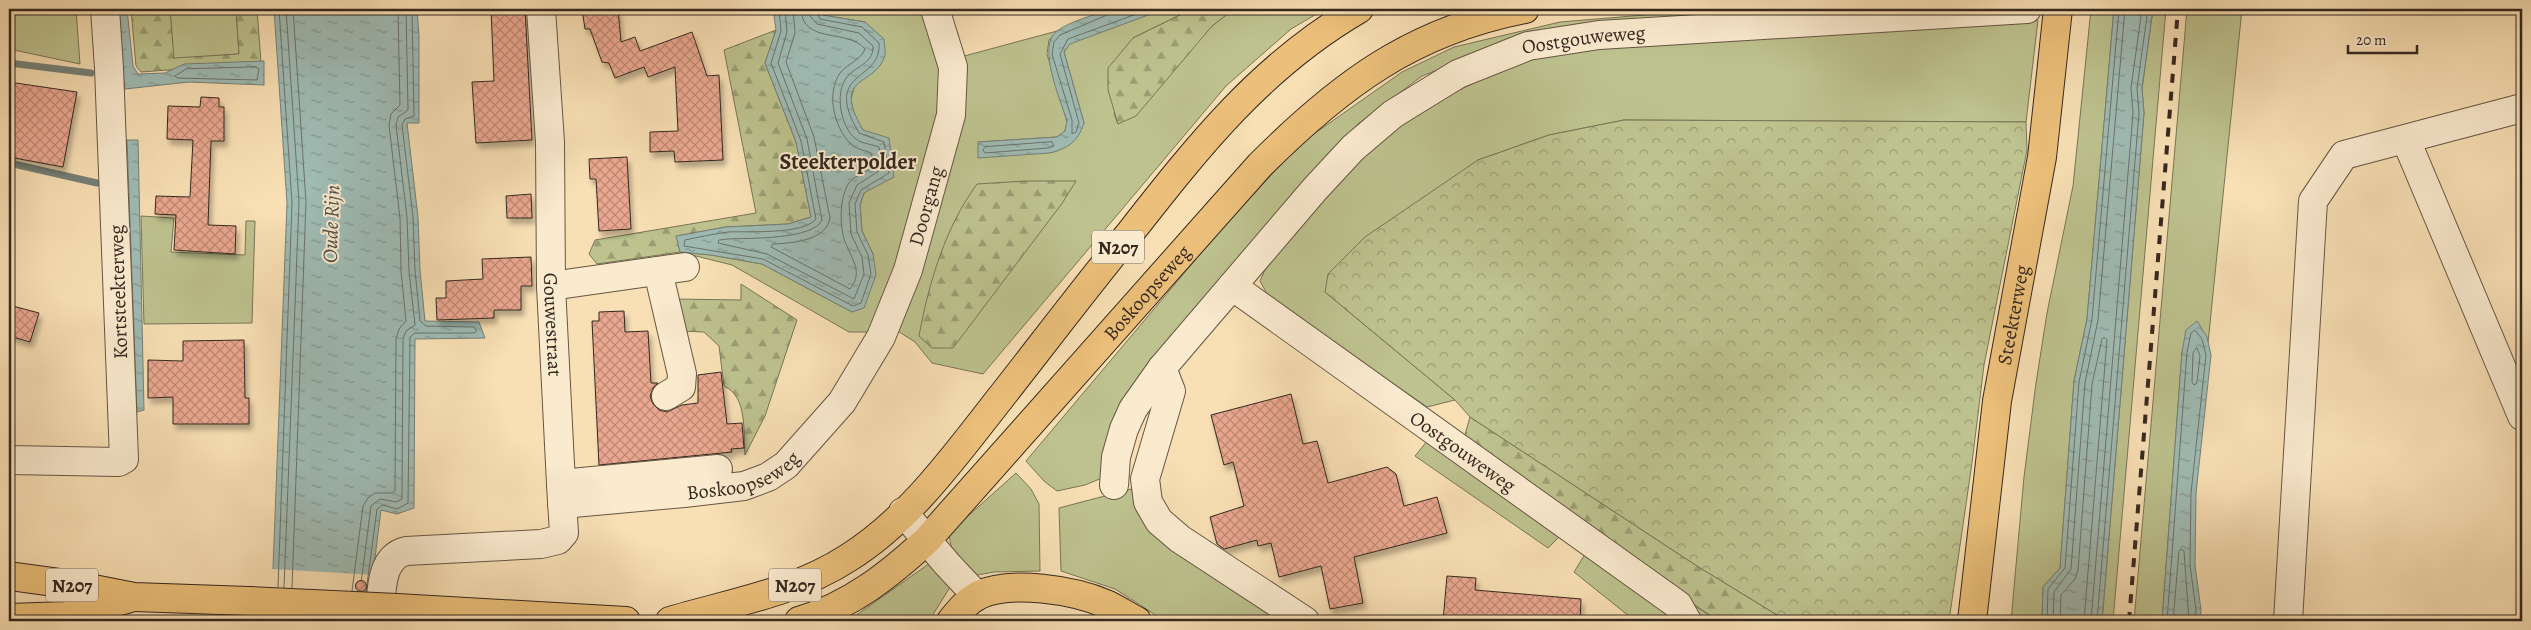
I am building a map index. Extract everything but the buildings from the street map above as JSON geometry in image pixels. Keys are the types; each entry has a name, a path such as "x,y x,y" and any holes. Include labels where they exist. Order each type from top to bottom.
{"main road":[{"name":"N207","path":"670,621 804,582 832,568 865,546 903,512 949,462 1159,195 1234,106 1302,46 1359,9"},
{"name":"Boskoopseweg","path":"799,621 857,596 901,564 927,540 1254,172 1296,128 1358,78 1399,53 1456,28 1525,9"},
{"name":"Steekterweg","path":"1972,621 1997,401 2042,158 2058,9"},
{"name":"N207","path":"9,576 68,584 134,598 249,601 388,615 626,621"},
{"path":"951,621 962,607 977,596 993,590 1040,588 1105,604 1136,621"},
{"name":"N207","path":"9,618 67,616 134,598"}],"street":[{"name":"Kortsteekterweg","path":"9,460 119,462 124,459 110,68 104,9"},
{"name":"Gouwestraat","path":"388,615 386,568 391,558 398,553 541,544 558,540 564,533 551,286 550,142 541,9"},
{"name":"Doorgang","path":"870,355 888,320 908,270 951,115 954,82 949,52 936,9"},
{"name":"Oostgouweweg","path":"1114,485 1116,457 1124,429 1133,409 1162,368 1315,188 1372,130 1424,93 1458,74 1528,46 1599,35 2018,10"},
{"path":"2288,621 2313,201 2344,156 2522,108"},
{"path":"2406,140 2522,416"},
{"path":"551,286 685,268"},
{"path":"658,271 682,374 681,387 674,394 666,396"},
{"name":"Oostgouweweg","path":"1232,286 1678,605 1687,621"},
{"name":"Boskoopseweg","path":"562,494 684,494 744,486 768,477 786,465 842,402 870,355"},
{"path":"1162,368 1171,391 1145,479 1148,502 1158,521 1180,539 1305,621"},
{"path":"562,494 718,469"},
{"path":"903,512 977,596"}],"green space":[{"path":"9,9 76,9 80,64 9,49"},
{"path":"131,9 170,9 174,58 239,54 236,9 257,9 261,63 141,72 136,66"},
{"path":"170,9 236,9 239,54 173,59"},
{"path":"819,9 928,9 947,83 880,322 867,332 849,332 732,265 680,252 711,255 762,264 852,312 873,254 862,231 860,205 864,193 863,130 854,115 851,99 855,85 877,68 865,22 822,15"},
{"path":"1164,9 1192,9 1133,38 1114,114 1118,124 1212,26 1234,9 1325,9 1291,29 1226,86 983,374 932,363 915,342 893,328 957,58 1057,31 1049,40 1047,54 1067,122 1065,131 1057,137 978,142 1049,153 1066,146 1084,123 1064,52 1070,43"},
{"path":"1192,9 1234,9 1212,26 1136,116 1118,124 1108,90 1108,68 1133,38"},
{"path":"1717,9 1829,9 1465,59 1422,76 1358,124 1307,177 1155,362 1110,425 1102,478 1085,485 1057,491 1044,481 1026,461 1223,227 1301,143 1402,72 1454,47 1560,22"},
{"path":"2091,9 2114,9 2087,319 2074,381 2060,568 2043,587 2042,621 2011,621 2024,477 2036,383 2047,313 2073,186"},
{"path":"2153,9 2166,9 2113,621 2102,621 2144,113 2142,89"},
{"path":"2187,9 2242,9 2208,343 2197,321 2182,352 2162,621 2134,621"},
{"path":"2038,20 2026,122 1624,120 1549,135 1478,160 1325,292 1455,400 1427,407 1270,299 1260,281 1267,265 1315,203 1376,141 1437,101 1496,72 1549,54 1612,44"},
{"path":"776,30 765,63 796,142 811,217 788,224 726,227 677,236 680,252 597,264 589,254 595,240 756,213 724,50"},
{"path":"1624,120 2026,122 2027,150 1984,365 1949,621 1787,621 1697,566 1470,417 1455,400 1325,292 1328,274 1365,237 1478,160 1549,135"},
{"path":"1026,181 1076,181 1063,202 953,348 932,348 919,336 923,316 933,276 947,237 966,201 977,184"},
{"path":"141,216 174,218 171,252 245,255 246,221 255,221 252,323 144,324"},
{"path":"741,284 797,320 765,416 745,455 741,407 732,391 724,386 719,346 704,332 681,331 673,299 741,300"},
{"path":"1470,417 1697,566 1787,621 1718,621 1463,442"},
{"path":"1428,440 1562,534 1548,548 1415,456"},
{"path":"1016,473 1031,489 1039,504 1040,571 994,572 977,575 957,558 949,533"},
{"path":"1135,488 1292,621 1165,621 1115,589 1061,571 1059,508"},
{"path":"1587,551 1664,611 1672,621 1635,621 1574,572"},
{"path":"930,563 952,584 929,621 848,621"},
{"path":"1692,604 1718,621 1702,621"}],"water":[{"path":"115,9 127,9 133,66 138,74 165,73 184,64 264,61 264,85 189,82 125,89"},
{"name":"Oude Rijn","path":"274,9 417,9 419,36 419,123 407,123 418,217 420,270 425,321 479,322 485,338 415,339 414,508 397,514 381,510 367,621 271,621 287,203"},
{"path":"773,9 819,9 822,15 865,22 884,39 885,55 880,65 858,84 853,90 851,99 854,112 863,130 889,138 894,177 864,193 860,205 862,231 873,254 876,275 864,308 852,312 762,264 711,255 680,252 676,236 726,227 788,224 811,217 796,142 765,63 776,30"},
{"path":"1110,9 1164,9 1070,44 1064,52 1084,123 1082,130 1075,140 1066,147 1049,153 978,158 978,142 1057,137 1065,131 1067,121 1049,60 1051,38 1057,31 1069,24"},
{"path":"2114,9 2153,9 2142,88 2144,113 2102,621 2042,621 2043,587 2060,568 2074,381 2087,319"},
{"path":"127,140 138,140 144,410 137,412"},
{"path":"2197,321 2207,337 2211,355 2196,493 2195,565 2201,610 2200,621 2162,621 2182,352 2186,330"}],"pier":[{"path":"272,569 376,575 370,621 269,621"}],"waterway":[{"path":"9,63 91,73"},
{"path":"9,163 97,183"}],"railway":[{"path":"2129,621 2178,9"}],"district":[{"name":"Steekterpolder","path":"848,161"}]}
